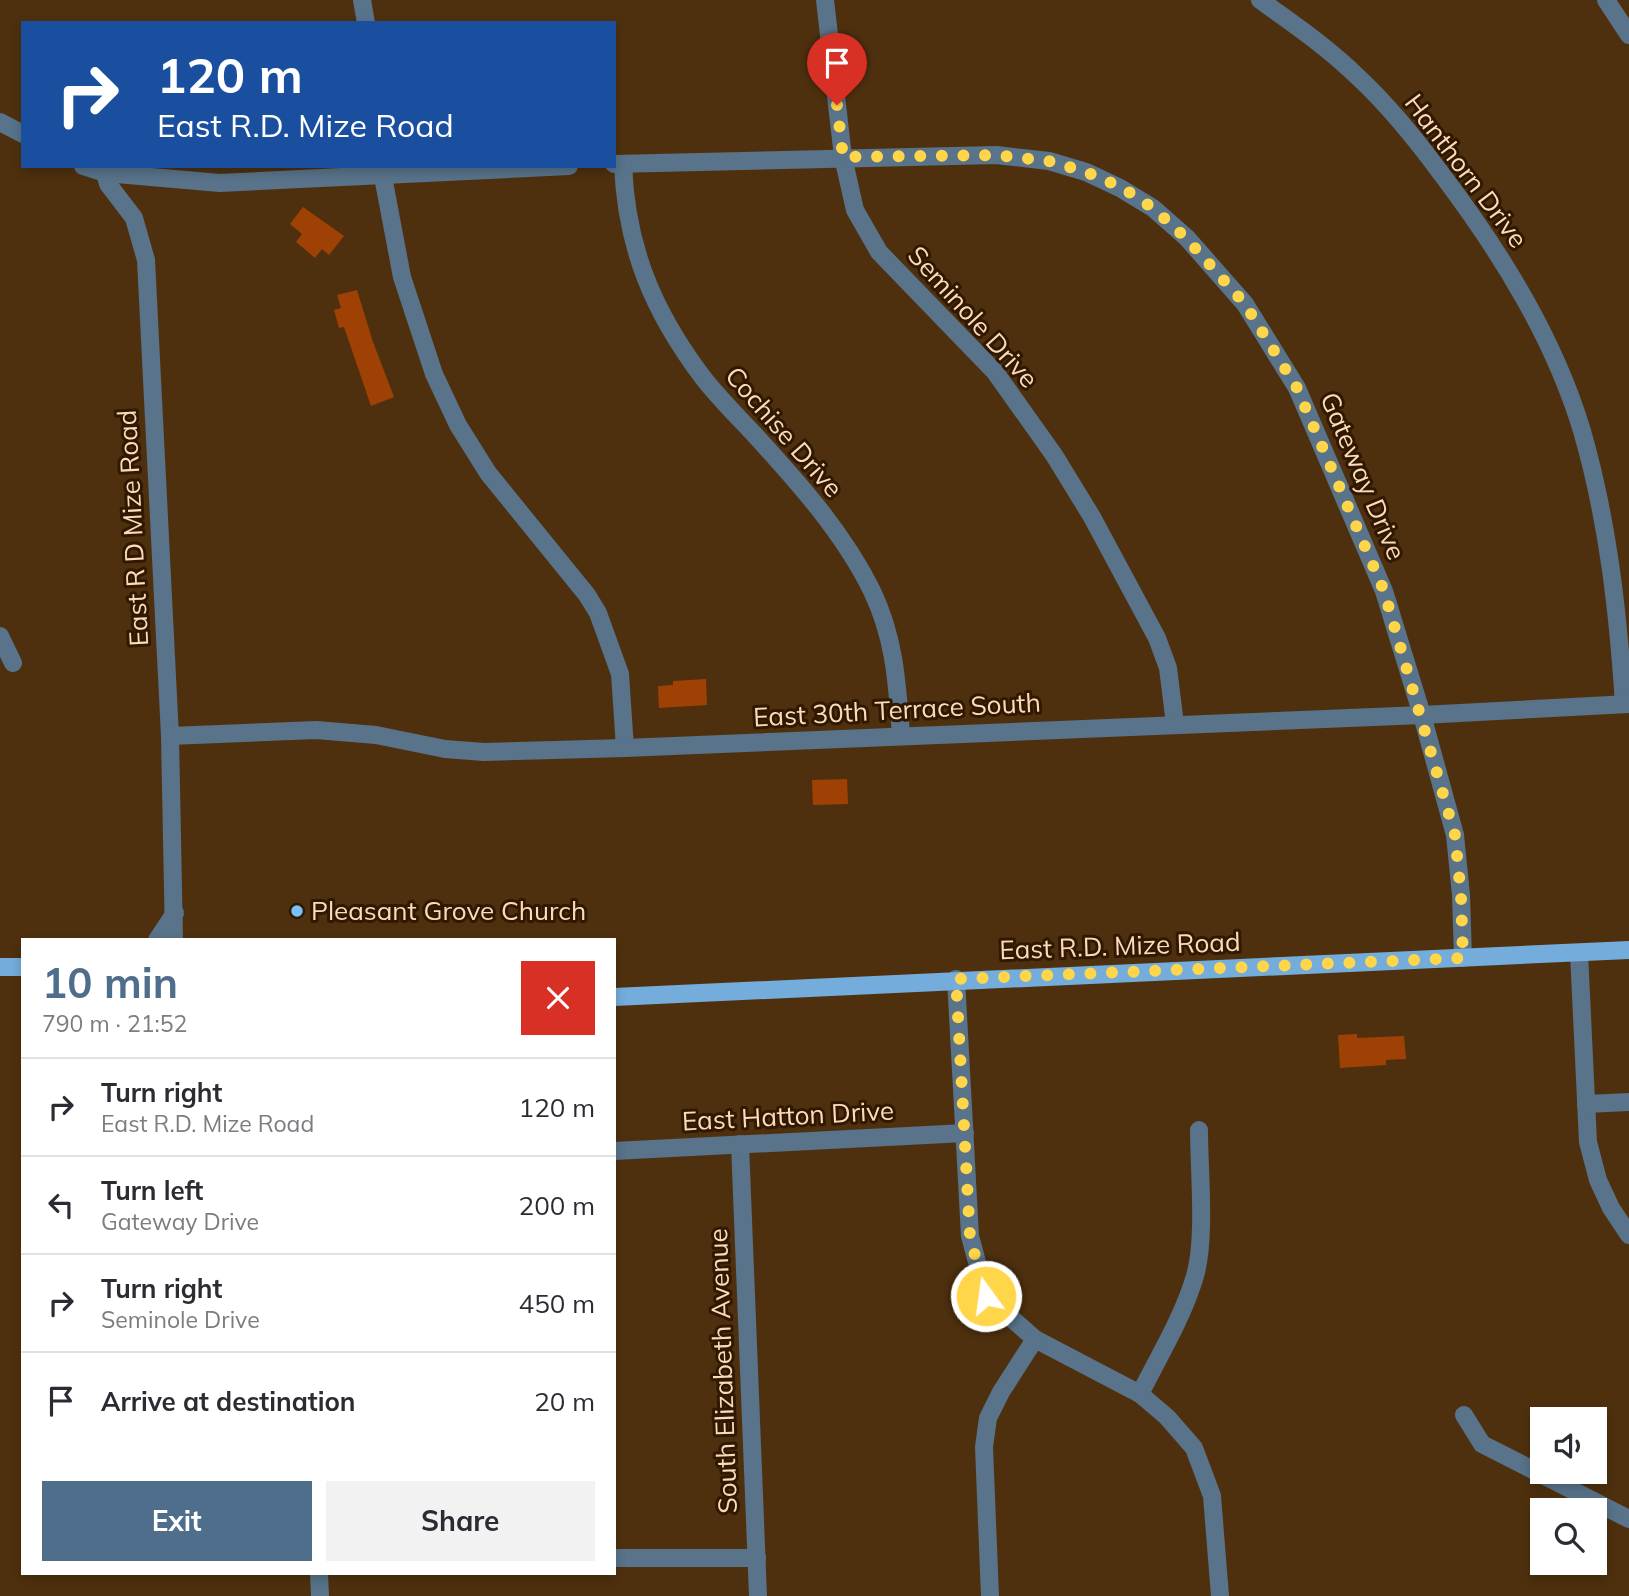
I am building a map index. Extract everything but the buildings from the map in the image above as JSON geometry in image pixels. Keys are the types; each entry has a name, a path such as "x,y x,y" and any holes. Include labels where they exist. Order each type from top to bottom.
{"main road":[{"name":"East R.D. Mize Road","path":"616,997 956,979 1629,950"},
{"path":"0,967 21,967"}],"street":[{"path":"362,0 366,21"},
{"name":"Seminole Drive","path":"825,0 843,157 855,210 879,252 995,372 1054,455 1092,517 1157,638 1168,668 1175,724"},
{"name":"Hanthorn Drive","path":"1260,0 1309,35 1361,79 1415,139 1482,228 1528,306 1560,374 1581,430 1605,529 1618,616 1626,704"},
{"path":"1606,0 1629,35"},
{"path":"0,122 21,133"},
{"name":"Gateway Drive","path":"618,164 996,155 1049,161 1086,172 1121,187 1153,208 1186,238 1245,304 1297,388 1384,591 1455,835 1463,958"},
{"name":"Cochise Drive","path":"618,164 633,247 646,282 671,329 704,379 785,468 847,548 872,591 896,661 901,735"},
{"path":"89,168 104,173 220,183 381,171 494,168"},
{"path":"381,171 402,278 434,374 458,425 488,473 587,595 598,613 620,674 625,748"},
{"name":"East R D Mize Road","path":"104,173 108,184 134,218 146,260 170,736 174,938"},
{"path":"0,636 13,663"},
{"name":"East 30th Terrace South","path":"170,736 316,730 376,735 445,749 484,752 1422,715 1626,704"},
{"path":"158,938 175,913"},
{"path":"1579,953 1588,1142 1598,1180 1611,1208 1629,1235"},
{"path":"956,979 970,1237 986,1296 1035,1339 1140,1394 1167,1417 1194,1448 1212,1496 1220,1596"},
{"path":"1586,1104 1629,1102"},
{"path":"1140,1394 1174,1326 1195,1275 1200,1239 1199,1130"},
{"name":"East Hatton Drive","path":"616,1151 965,1133"},
{"name":"South Elizabeth Avenue","path":"740,1144 758,1596"},
{"path":"990,1596 984,1447 988,1418 1001,1392 1035,1339"},
{"path":"1464,1415 1482,1444 1629,1519"},
{"path":"616,1558 757,1558"},
{"path":"319,1575 320,1596"}],"place":[{"name":"Pleasant Grove Church","path":"297,911"}],"route":[{"path":"837,105 843,157 996,155 1049,161 1086,172 1121,187 1153,208 1186,238 1245,304 1297,388 1384,591 1455,835 1463,958 956,979 970,1237 986,1296"}]}
